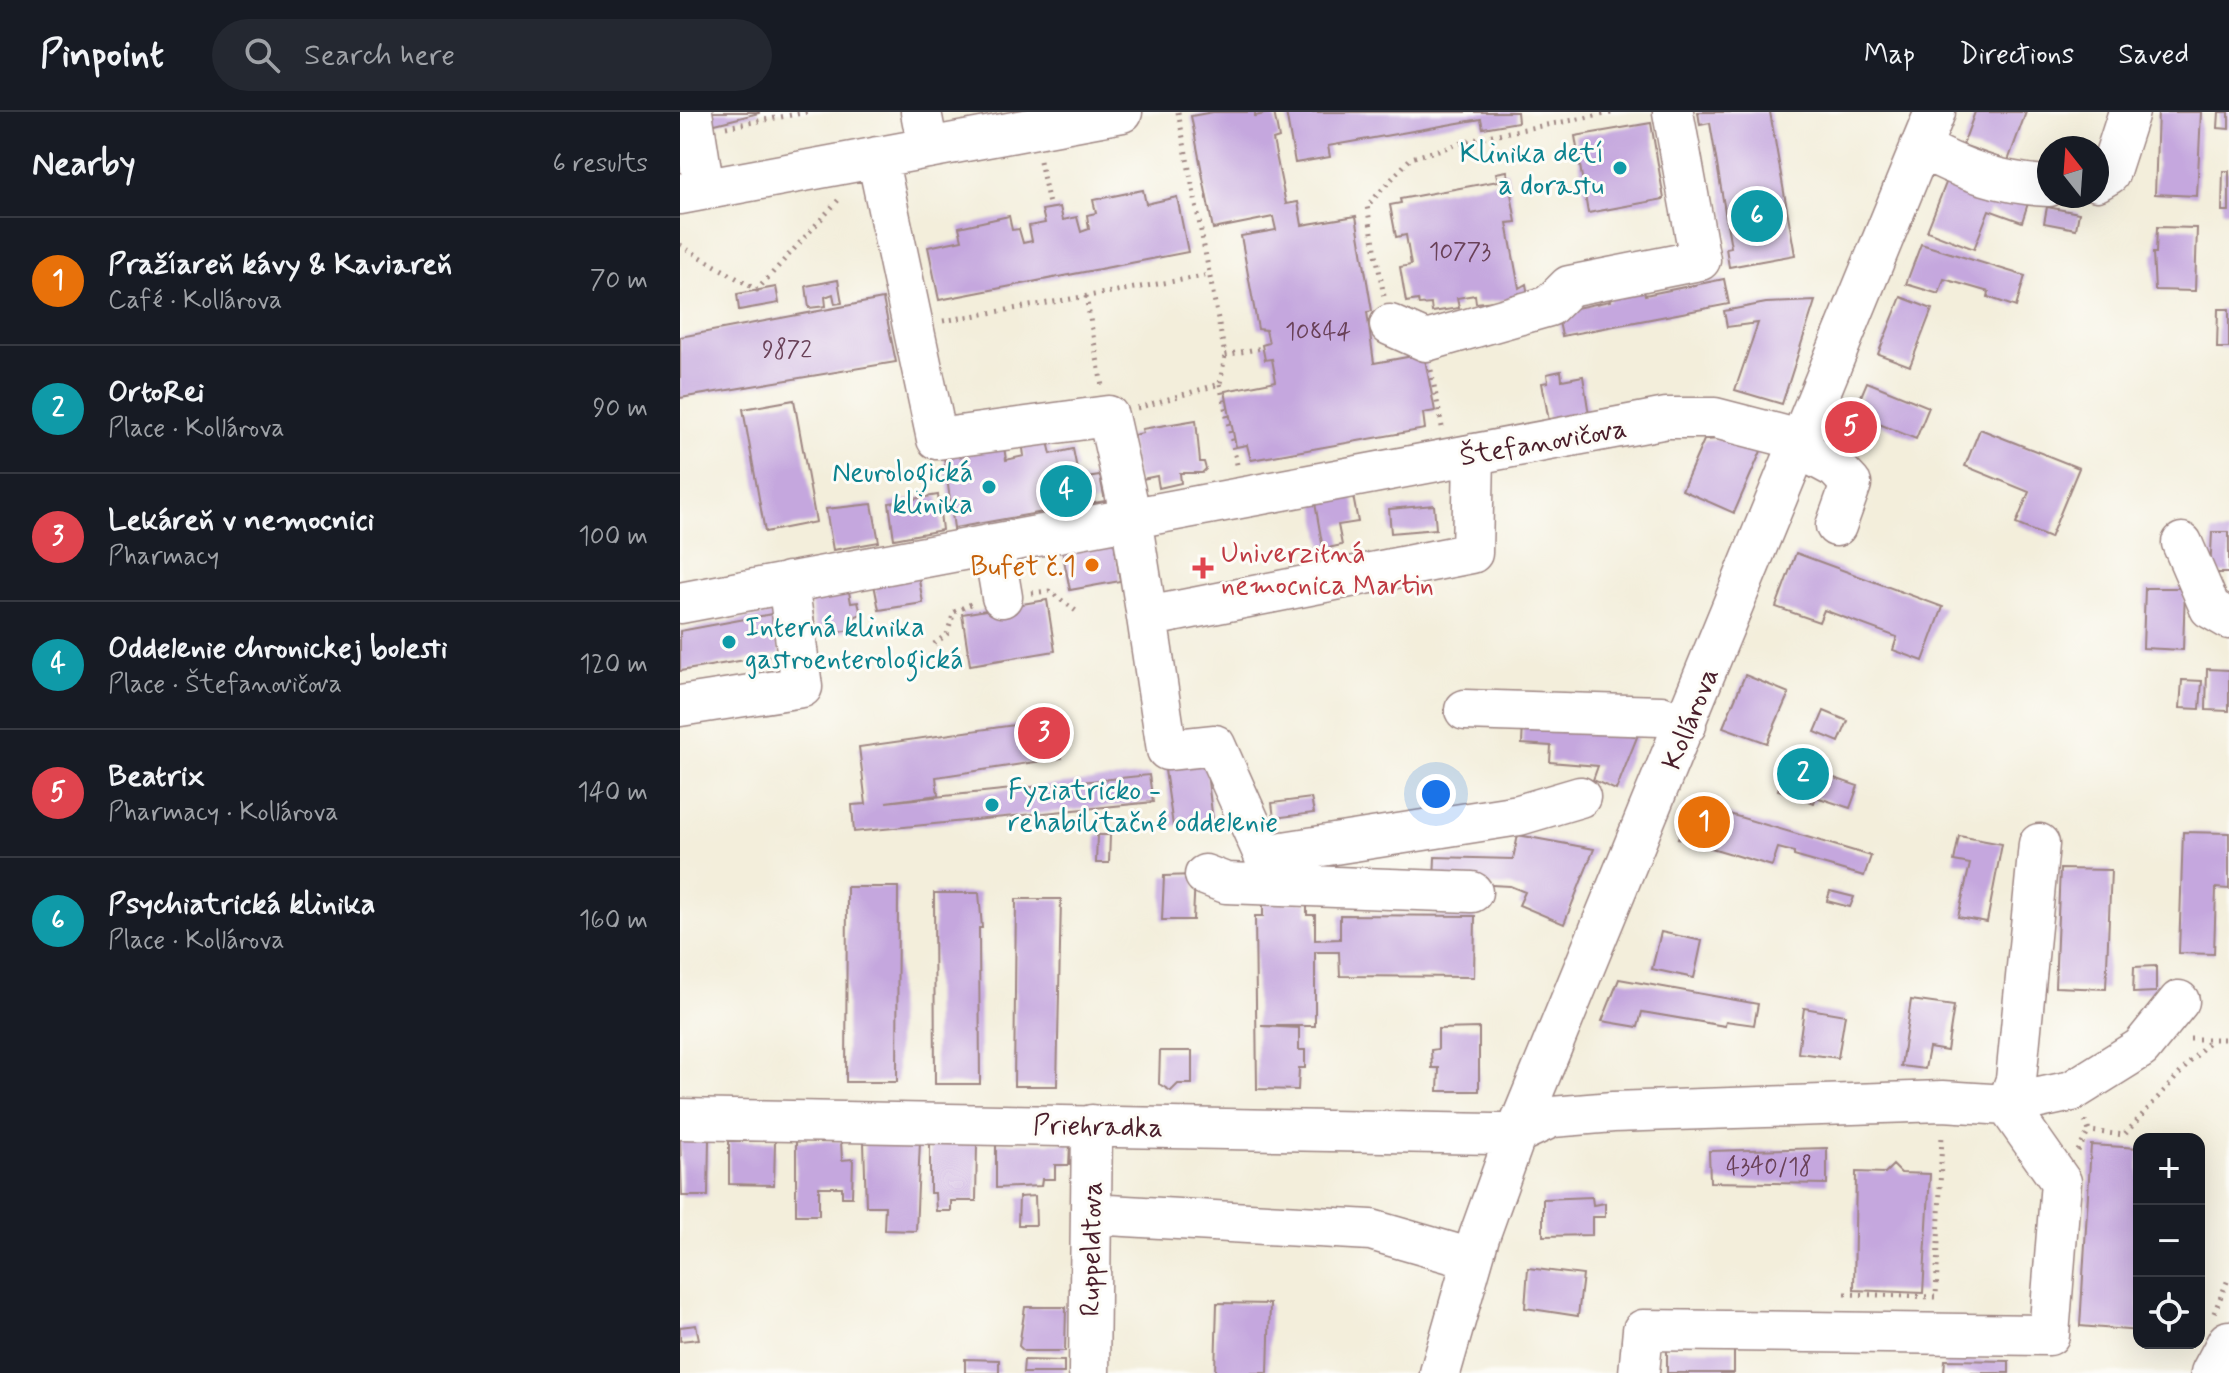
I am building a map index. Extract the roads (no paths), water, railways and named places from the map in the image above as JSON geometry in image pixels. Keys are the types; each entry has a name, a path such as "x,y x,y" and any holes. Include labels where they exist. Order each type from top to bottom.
{"main road":[{"path":"2213,1373 2229,1343"}],"street":[{"path":"693,122 692,192 877,157 924,130 1034,128 1122,112"},
{"path":"1390,325 1426,341 1549,306 1569,286 1700,260 1673,112"},
{"path":"2109,174 2129,112"},
{"path":"1928,130 1947,162 2013,184 2037,185"},
{"name":"Kollárova","path":"1440,1373 1472,1259 1516,1134 1928,130"},
{"path":"877,157 916,326 937,439 1108,416 1131,518 1167,750 1215,745 1268,869"},
{"name":"Štefanovičova","path":"682,591 788,582 1286,489 1459,446 1667,418 1715,418 1798,443 1836,468 1851,484 1836,526"},
{"path":"1147,617 1472,553 1459,446"},
{"path":"2182,543 2210,608 2229,619"},
{"path":"993,544 1002,597"},
{"path":"680,706 802,687 788,582"},
{"path":"1465,710 1661,716 1686,725"},
{"path":"1205,875 1226,883 1268,869 1519,815 1580,797"},
{"path":"2007,1105 2016,1080 2039,844"},
{"path":"1268,869 1472,892"},
{"path":"1516,1134 1552,1117 1613,1112 1943,1101 2007,1105 2072,1091 2141,1048 2179,1001"},
{"path":"1639,1373 1643,1330 2049,1335 2061,1182 2007,1105"},
{"name":"Priehradka","path":"680,1119 1516,1134"},
{"name":"Ruppeldtova","path":"1089,1373 1092,1125"},
{"path":"1091,1214 1371,1230 1472,1259"}],"place":[{"name":"Klinika detí a dorastu","path":"1620,168"},
{"name":"Psychiatrická klinika","path":"1757,216"},
{"name":"Beatrix","path":"1851,427"},
{"name":"Neurologická klinika","path":"989,487"},
{"name":"Oddelenie chronickej bolesti","path":"1066,491"},
{"name":"Bufet č.1","path":"1092,565"},
{"name":"Univerzitná nemocnica Martin","path":"1203,568"},
{"name":"Interná klinika gastroenterologická","path":"729,642"},
{"name":"Lekáreň v nemocnici","path":"1044,733"},
{"name":"OrtoRei","path":"1803,774"},
{"name":"Fyziatricko - rehabilitačné oddelenie","path":"992,805"},
{"name":"Pražíareň kávy & Kaviareň","path":"1704,822"}]}
